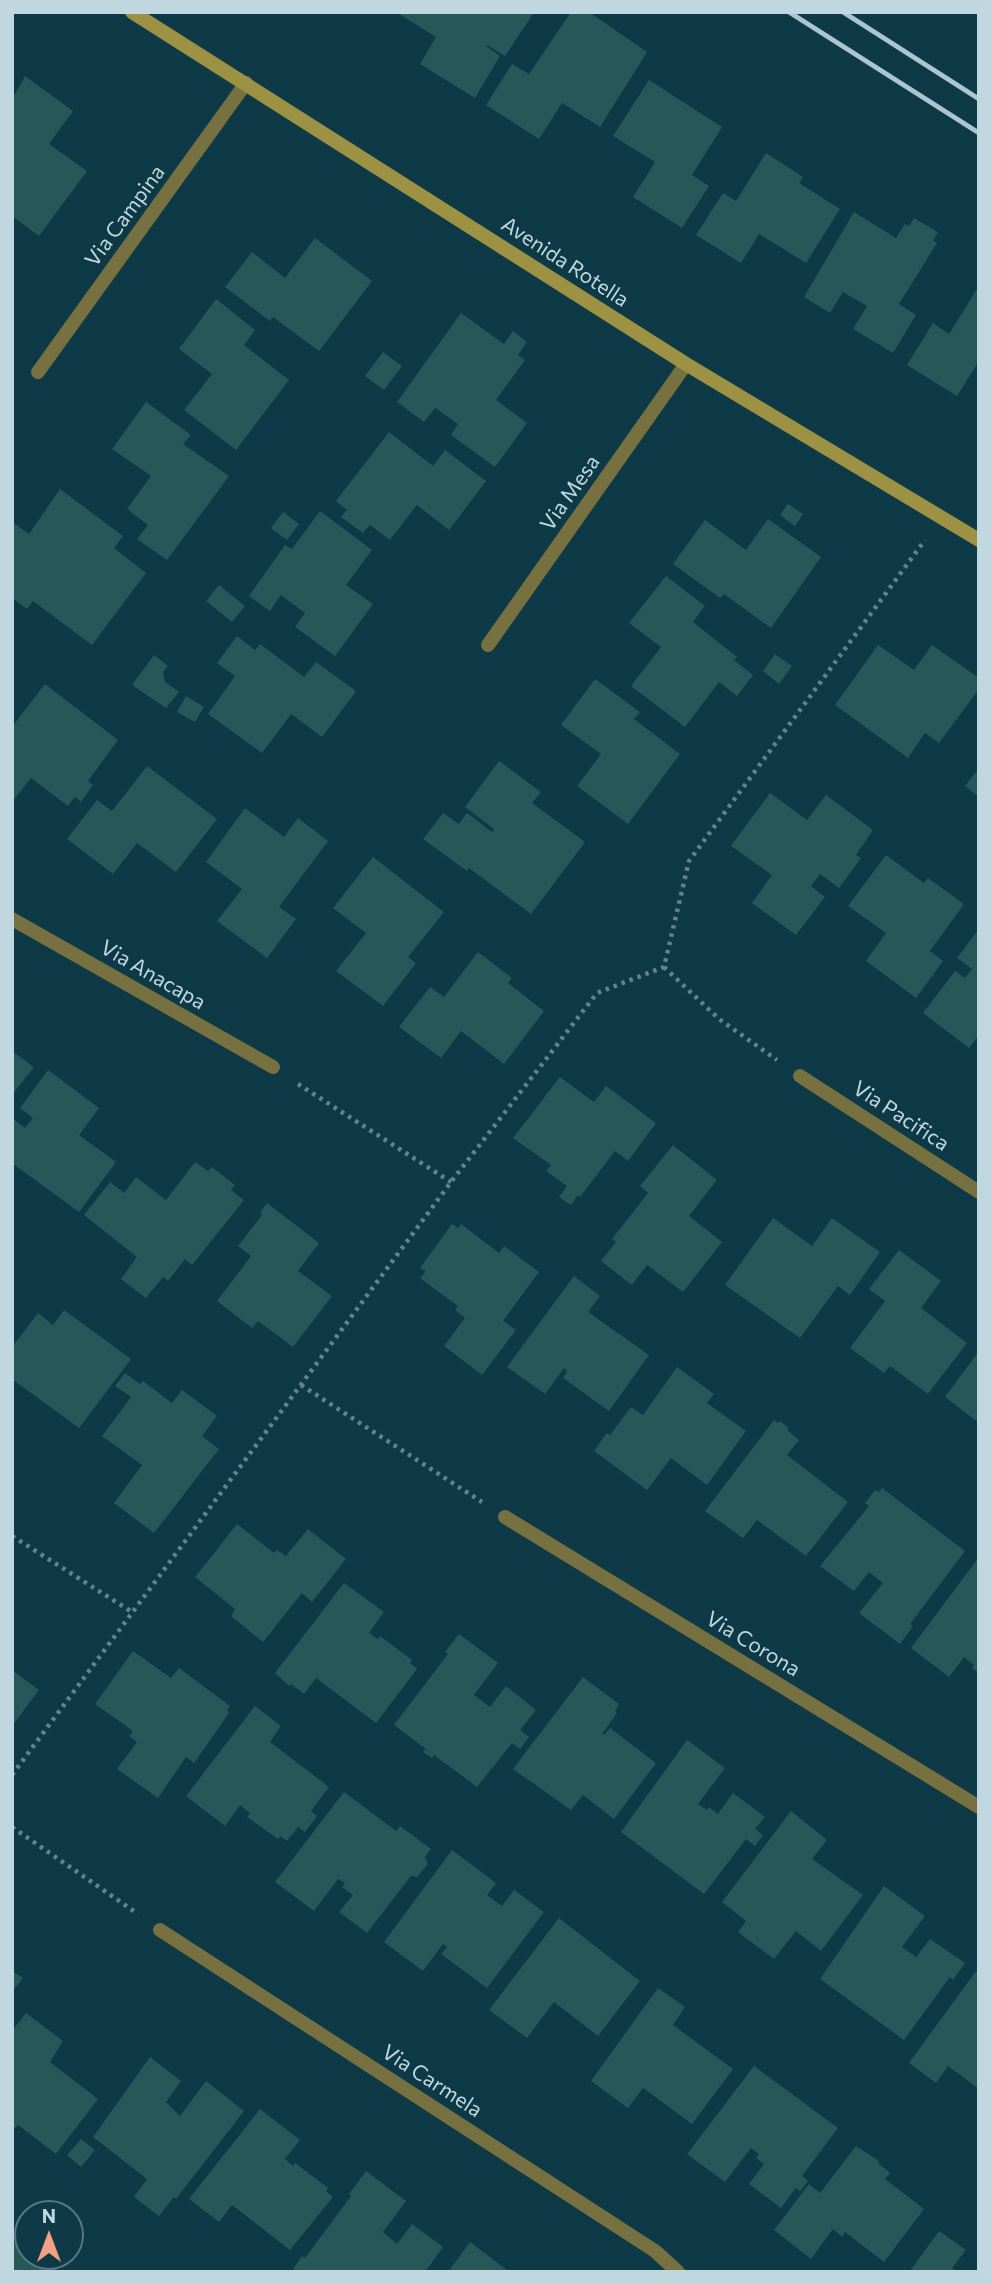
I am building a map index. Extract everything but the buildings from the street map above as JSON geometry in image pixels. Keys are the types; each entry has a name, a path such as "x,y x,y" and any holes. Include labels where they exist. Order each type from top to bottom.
{"street":[{"name":"Avenida Rotella","path":"132,12 686,364 979,540"},
{"name":"Via Campina","path":"38,373 246,83"},
{"name":"Via Mesa","path":"488,645 686,364"},
{"name":"Via Anacapa","path":"12,919 272,1067"},
{"name":"Via Pacifica","path":"800,1076 979,1192"},
{"name":"Via Corona","path":"505,1517 979,1807"},
{"name":"Via Carmela","path":"160,1930 655,2251 678,2272"}],"path":[{"path":"664,967 689,861 943,518"},
{"path":"664,967 719,1019 800,1076"},
{"path":"12,1774 451,1182 597,993 664,967"},
{"path":"272,1067 451,1182"},
{"path":"301,1385 505,1517"},
{"path":"12,1536 132,1612"},
{"path":"12,1827 160,1930"}],"railway":[{"path":"789,12 979,133"},
{"path":"843,12 979,99"}]}
